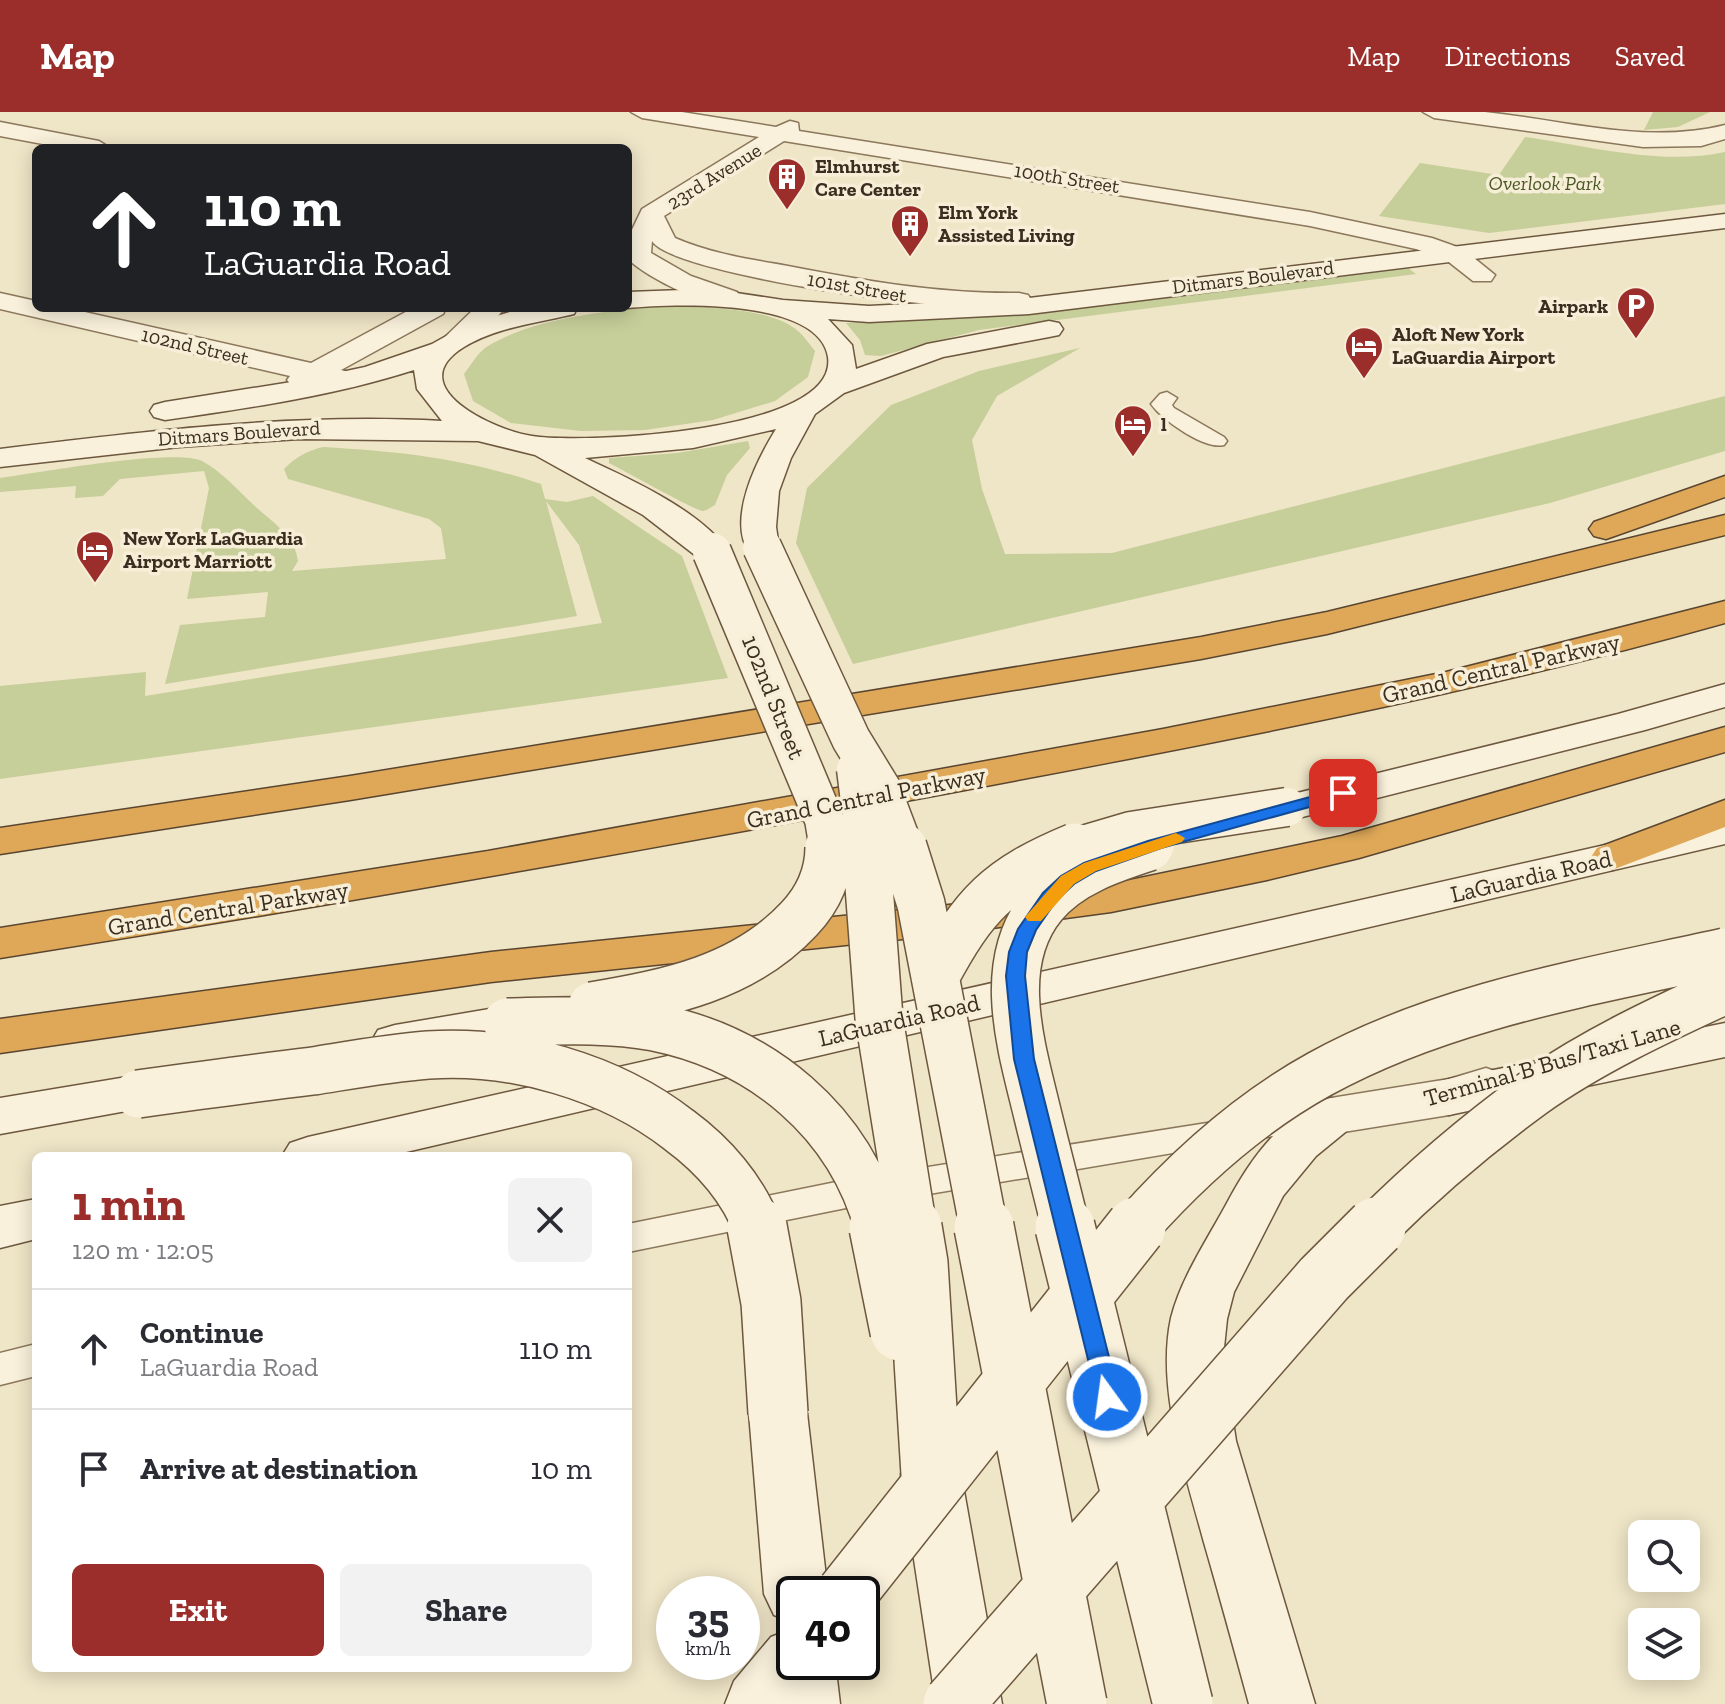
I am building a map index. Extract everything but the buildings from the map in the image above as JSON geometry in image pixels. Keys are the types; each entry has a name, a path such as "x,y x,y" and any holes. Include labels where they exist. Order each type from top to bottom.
{"highway":[{"path":"1327,623 1725,486"},
{"path":"0,841 350,788 1072,671 1327,623 1725,525"},
{"name":"Grand Central Parkway","path":"0,943 414,878 1204,734 1561,657 1725,612"},
{"path":"0,1036 653,948 1015,912 1111,898 1300,860 1413,831 1725,739"},
{"path":"1612,857 1725,812"}],"street":[{"name":"100th Street","path":"642,112 750,129 780,123 1310,219 1409,239 1454,254 1482,275"},
{"path":"1434,112 1643,140 1701,139 1725,132"},
{"name":"23rd Avenue","path":"646,204 780,123 806,118"},
{"path":"0,129 78,144"},
{"name":"23rd Avenue","path":"728,298 674,279 639,256 638,244 646,204 750,129"},
{"name":"101st Street","path":"646,204 665,243 683,252 913,298 979,302 1085,297"},
{"name":"Ditmars Boulevard","path":"779,308 840,314 1029,306 1725,221"},
{"name":"Ditmars Boulevard","path":"803,409 835,386 937,350 1015,335 1725,244"},
{"path":"632,300 690,296 728,298 779,308 812,321 830,334 841,350 844,366 835,386"},
{"name":"102nd Street","path":"0,301 32,308"},
{"name":"102nd Street","path":"48,312 343,379"},
{"path":"285,390 426,312"},
{"path":"486,312 449,344 430,367 430,385 440,403 479,432 535,446 620,446 684,440 768,422 803,409"},
{"name":"Ditmars Boulevard","path":"0,432 145,413 343,379 415,362 449,344 513,319 545,312"},
{"name":"102nd Street","path":"803,409 763,481 758,512 762,547 851,739"},
{"name":"Ditmars Boulevard","path":"0,458 172,436 290,428 419,427 479,432"},
{"name":"102nd Street","path":"507,1022 657,995 725,974 763,954 809,907 827,878 830,846 824,819 712,552 686,528 650,504 535,446"},
{"path":"1183,1704 1024,1059 1016,976 1018,952 1027,929 1050,897 1067,880 1090,867 1155,845 1287,807 1631,722 1714,698"},
{"path":"851,739 881,788 906,849 921,904 1077,1704"},
{"path":"851,739 868,861 879,1018 918,1263 931,1474"},
{"path":"935,977 946,949 974,909 994,890 1041,860 1088,842 1147,827 1287,807"},
{"name":"LaGuardia Road","path":"325,1152 1725,831"},
{"path":"860,1576 1150,1210 1256,1116 1346,1060 1447,1021 1555,991 1725,952"},
{"path":"953,1704 1324,1279 1426,1177 1534,1093 1652,1024 1725,990"},
{"name":"Terminal B Bus/Taxi Lane","path":"1331,1116 1449,1097 1725,1011"},
{"path":"138,1094 507,1022 593,1021 681,1034 749,1062 811,1106 842,1143 871,1200 931,1474 969,1704"},
{"path":"1449,1097 1725,1040"},
{"path":"0,1116 393,1058 465,1055 506,1059 584,1076 630,1096 680,1129 708,1153 746,1203 760,1235 772,1311 778,1413 794,1576"},
{"path":"1282,1704 1206,1441 1195,1357 1199,1319 1207,1292 1263,1184 1298,1143 1331,1116"},
{"path":"0,1211 32,1206"},
{"path":"0,1227 32,1220"},
{"path":"758,1704 777,1680"},
{"path":"804,1680 807,1704"}],"lane":[{"path":"1167,398 1161,404 1167,412 1217,441"},
{"path":"632,1237 846,1194 1331,1116"},
{"path":"0,1369 32,1361"}],"green space":[{"name":"Overlook Park","path":"1653,112 1710,112 1678,127 1644,130"},
{"name":"Overlook Park","path":"1525,137 1650,156 1701,156 1725,152 1725,204 1489,233 1379,216 1420,163 1499,175"},
{"path":"1404,265 1416,274 979,330 881,356 865,355 860,340 846,323 1015,314"},
{"path":"632,309 727,309 768,316 786,323 801,334 815,351 808,377 775,401 713,420 645,430 581,431 511,423 473,401 464,374 488,346 546,323 610,312 632,312"},
{"path":"1080,348 997,396 972,440 982,489 1005,554 1112,553 1725,396 1725,451 1550,503 853,664 796,543 807,488 891,405 979,371"},
{"path":"748,441 750,448 727,475 715,505 703,511 609,463 609,458 677,453"},
{"path":"323,447 407,454 485,468 541,484 545,499 567,502 593,496 682,556 728,678 0,779 0,686 146,672 145,696 602,623 579,545 546,501 577,616 165,684 180,625 265,617 268,592 187,599 209,488 204,471 120,479 103,496 75,498 76,486 0,492 0,478 135,459 187,458 202,461 217,471 283,532 296,552 298,561 292,571 446,559 441,528 429,519 288,479 284,469 288,465 302,455"}],"slow traffic":[{"path":"1034,917 1067,880 1090,867 1176,838"}],"place":[{"name":"Elmhurst Care Center","path":"787,211"},
{"name":"Elm York Assisted Living","path":"910,258"},
{"name":"Airpark","path":"1636,340"},
{"name":"Aloft New York LaGuardia Airport","path":"1364,380"},
{"name":"l","path":"1133,458"},
{"name":"New York LaGuardia Airport Marriott","path":"95,584"}],"route":[{"path":"1107,1397 1024,1059 1017,1003 1018,952 1027,929 1050,897 1067,880 1090,867 1155,845 1343,793"}]}
